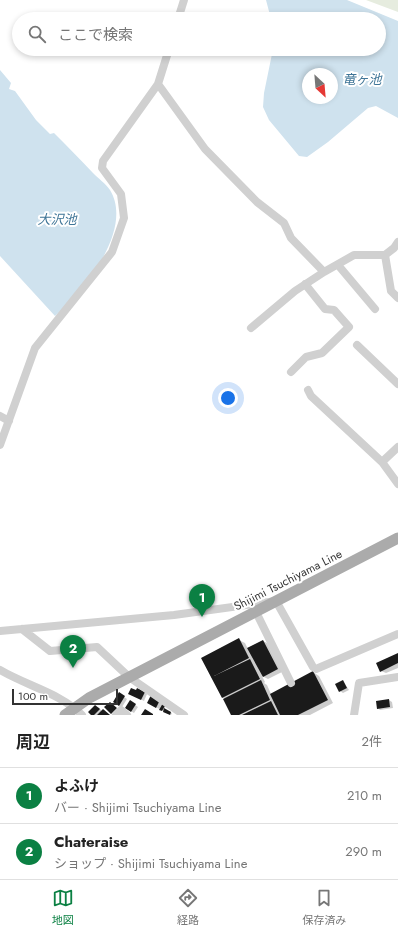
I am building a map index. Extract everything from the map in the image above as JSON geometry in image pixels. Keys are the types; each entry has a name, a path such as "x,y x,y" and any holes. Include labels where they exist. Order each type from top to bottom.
{"main road":[{"name":"Shijimi Tsuchiyama Line","path":"65,715 78,711 129,677 398,538"}],"street":[{"path":"180,12 184,0"},
{"path":"0,445 35,348 112,252 124,218 121,194 102,168 103,161 158,84 167,56"},
{"path":"158,84 204,149 257,202 284,223 291,238 324,272"},
{"path":"251,328 305,284 324,272 354,255 385,255 394,248 398,242"},
{"path":"385,255 392,291 398,298"},
{"path":"338,265 375,309"},
{"path":"291,372 306,357 322,353 349,327 334,310 325,309 305,284"},
{"path":"357,345 398,384"},
{"path":"308,390 310,396 382,462 398,484"},
{"path":"0,416 9,422"},
{"path":"382,462 398,447"},
{"path":"0,631 174,615 276,601 313,667 316,669 398,634"},
{"path":"256,612 291,683"},
{"path":"22,629 50,651 96,647 129,677 184,715"},
{"path":"0,670 16,680 69,703 78,711"},
{"path":"354,715 359,683 398,677"},
{"path":"116,715 121,710 127,715"}],"shaded area":[{"path":"366,0 398,0 398,12"}],"water":[{"name":"竜ヶ池","path":"266,0 347,0 376,12 269,12"},
{"name":"竜ヶ池","path":"386,16 398,21 398,118 376,106 368,108 328,142 307,157 299,156 269,120 263,107 264,93 272,56 386,56"},
{"name":"大沢池","path":"0,70 11,83 9,89 15,91 36,120 50,134 54,133 110,190 116,206 116,223 111,241 102,259 79,292 55,316 0,256"}],"building":[{"path":"239,638 249,658 214,676 250,659 260,679 222,698 201,658"},
{"path":"263,640 278,669 263,677 247,648"},
{"path":"398,653 398,663 380,672 376,663"},
{"path":"313,671 328,700 298,715 280,715 270,694"},
{"path":"261,680 270,700 239,715 231,715 223,699"},
{"path":"343,680 347,688 339,692 335,684"},
{"path":"131,688 136,690 137,688 145,692 141,700 128,694"},
{"path":"119,692 125,696 119,706 113,702"},
{"path":"151,695 160,700 156,708 147,703"},
{"path":"389,699 390,707 377,709 376,701"},
{"path":"130,700 136,704 131,712 125,708"},
{"path":"271,701 278,715 242,715"},
{"path":"110,702 117,708 111,714 104,707"},
{"path":"163,703 166,704 162,711 159,710"},
{"path":"95,705 100,709 94,715 91,715 88,712"},
{"path":"164,708 171,712 170,715 163,712"},
{"path":"103,709 110,715 97,715"},
{"path":"145,709 153,714 153,715 141,715"}],"place":[{"name":"よふけ","path":"202,617"},
{"name":"Chateraise","path":"73,668"}]}
